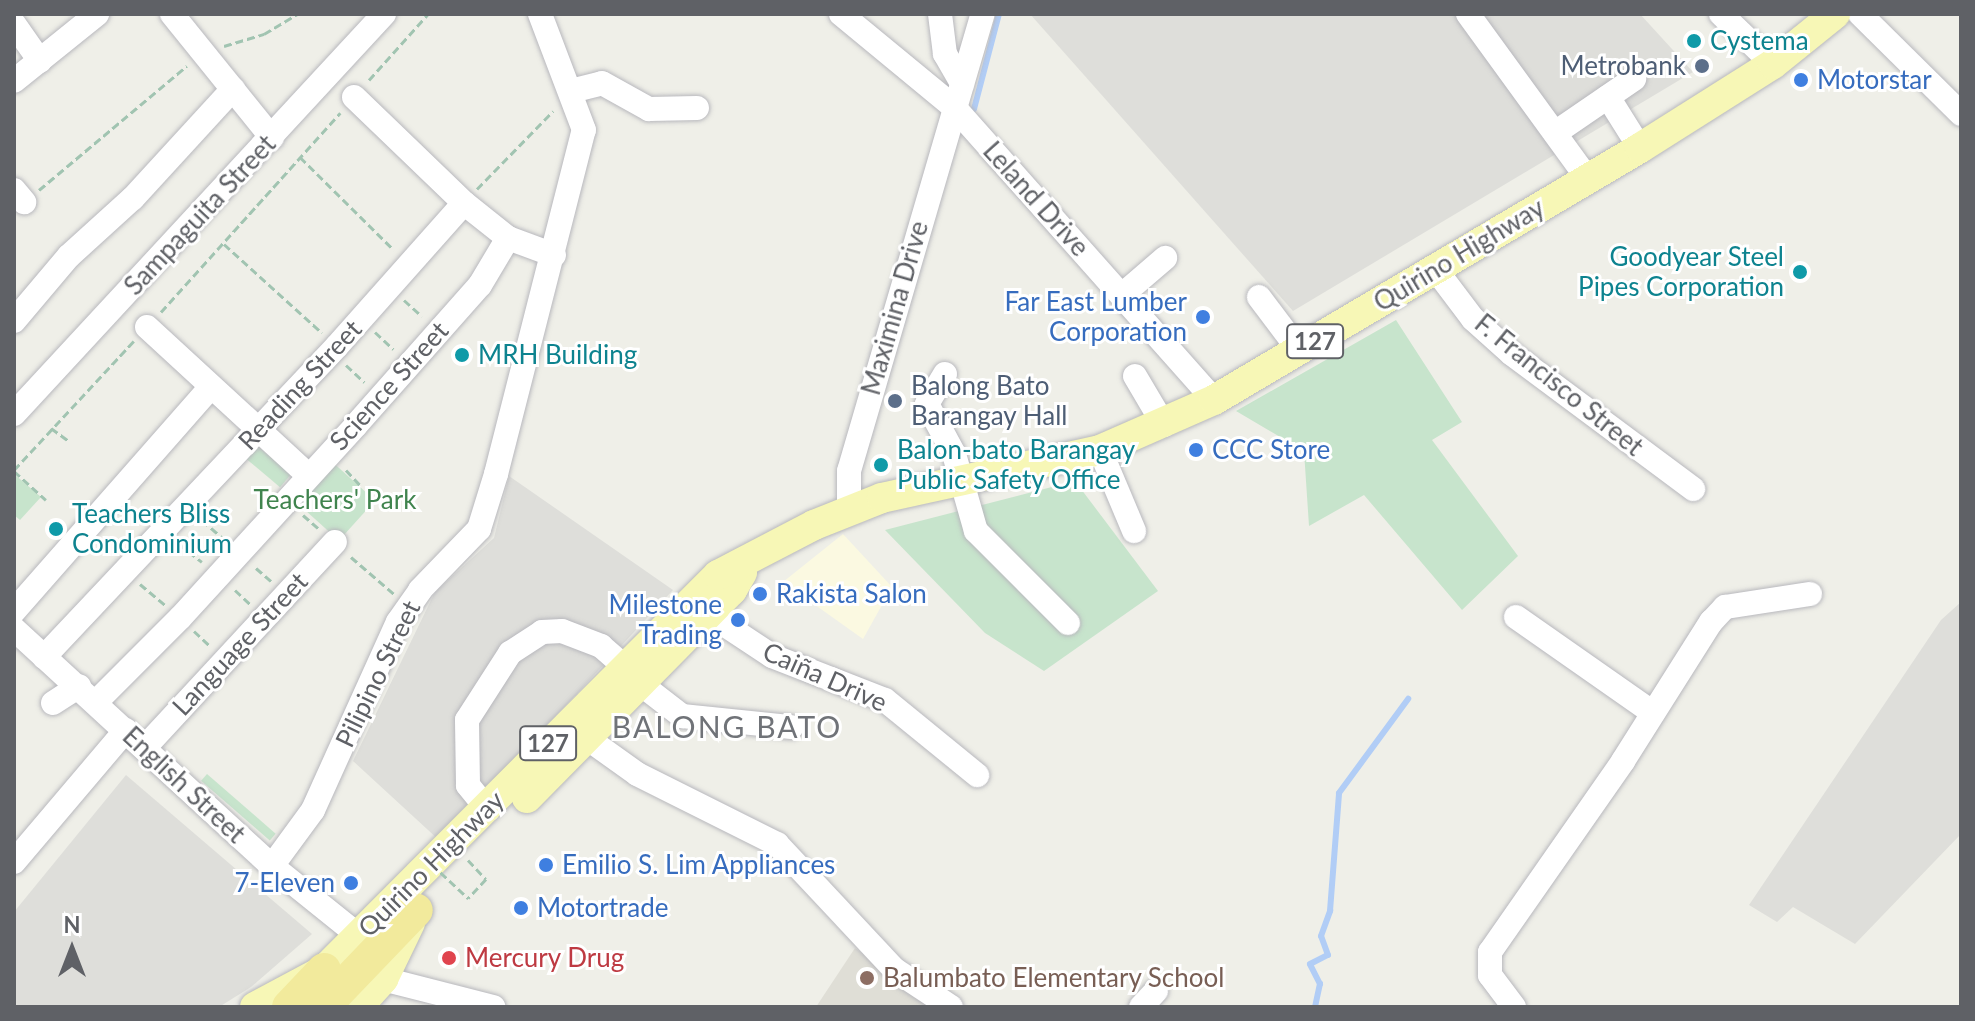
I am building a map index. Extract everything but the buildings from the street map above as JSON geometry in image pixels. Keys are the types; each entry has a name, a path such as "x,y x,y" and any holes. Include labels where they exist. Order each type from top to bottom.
{"highway":[{"path":"323,1007 416,910"},
{"path":"289,1007 324,970"}],"main road":[{"name":"Quirino Highway","path":"358,1007 383,979 416,910 468,860 584,736 631,674 718,575 882,498 963,483 1100,450 1164,425 1214,400 1640,148 1773,64 1835,14"},
{"name":"Quirino Highway","path":"255,1007 324,970 631,674 732,590 747,564"}],"street":[{"path":"14,81 97,14"},
{"path":"172,14 272,138"},
{"name":"Sampaguita Street","path":"14,414 384,14"},
{"name":"Pilipino Street","path":"272,866 313,810 398,622 420,590 479,529 578,164 584,130 540,14"},
{"name":"Leland Drive","path":"841,14 954,107 1214,400"},
{"path":"940,14 945,54 962,83"},
{"name":"Maximina Drive","path":"849,511 849,471 905,269 983,14"},
{"path":"1468,14 1588,179"},
{"path":"1721,14 1773,64"},
{"path":"1860,14 1961,114"},
{"path":"14,24 40,61"},
{"path":"1555,133 1634,79"},
{"path":"571,91 602,83 649,109 697,108"},
{"path":"14,321 69,256 133,198 233,89"},
{"path":"354,97 464,203 508,238 554,255"},
{"path":"1608,97 1640,148"},
{"name":"Reading Street","path":"44,657 164,533 464,203"},
{"name":"Science Street","path":"53,703 87,694 180,618 480,285 508,238"},
{"path":"1122,295 1165,258"},
{"name":"F. Francisco Street","path":"1436,270 1473,319 1512,354 1693,489"},
{"path":"1259,297 1299,350"},
{"path":"147,327 257,432 308,475"},
{"path":"945,374 927,404 963,483 976,531 1068,623"},
{"path":"1135,376 1164,425"},
{"path":"14,611 210,388"},
{"path":"1100,450 1134,531"},
{"name":"Language Street","path":"146,746 335,542"},
{"path":"1514,1007 1490,975 1490,952 1725,607 1810,594"},
{"name":"Caiña Drive","path":"707,613 772,656 885,700 977,775"},
{"path":"1516,617 1653,713"},
{"name":"English Street","path":"14,629 146,746 272,866 359,936"},
{"path":"488,810 468,785 467,720 510,653 542,632 562,631 601,646 682,716 791,727"},
{"path":"14,862 126,730"},
{"path":"584,736 637,774 777,844 895,970 951,1007"},
{"path":"383,979 493,1007"}],"path":[{"path":"19,196 202,54 264,34 297,14"},
{"path":"46,500 14,471 224,244 428,14"},
{"path":"464,203 554,111"},
{"path":"300,157 409,265"},
{"path":"224,244 381,396"},
{"path":"389,287 438,330"},
{"path":"361,319 409,364"},
{"path":"51,428 69,441"},
{"path":"187,507 286,594"},
{"path":"164,533 218,575 264,617"},
{"path":"125,571 225,660"},
{"path":"423,856 468,898 486,879 468,860"}],"shaded area":[{"path":"1030,14 1640,14 1693,72 1293,311"},
{"path":"509,476 673,590 440,841 353,761 435,592 494,538"},
{"path":"843,534 892,587 863,639 783,582"},
{"path":"1961,602 1961,834 1855,944 1793,907 1777,922 1749,905 1941,620"},
{"path":"126,775 312,934 251,987 219,1007 14,1007 14,912"},
{"name":"Balumbato Elementary School","path":"855,948 943,1007 816,1007"}],"green space":[{"path":"1396,320 1462,422 1432,440 1518,556 1462,610 1364,495 1309,526 1304,451 1236,411"},
{"path":"255,444 291,474 280,487 244,457"},
{"name":"Teachers' Park","path":"329,459 375,500 339,541 293,499"},
{"path":"14,474 41,497 20,520 14,515"},
{"path":"1075,481 1158,591 1044,671 985,633 885,530"},
{"path":"207,774 276,834 270,840 201,781"}],"waterway":[{"path":"974,109 999,14"},
{"path":"1315,1007 1320,984 1310,964 1328,955 1321,936 1330,911 1339,793 1408,699"}],"place":[{"name":"Cystema","path":"1694,41"},
{"name":"Metrobank","path":"1702,66"},
{"name":"Motorstar","path":"1801,80"},
{"name":"Goodyear Steel Pipes Corporation","path":"1800,272"},
{"name":"Far East Lumber Corporation","path":"1203,317"},
{"name":"MRH Building","path":"462,355"},
{"name":"Balong Bato Barangay Hall","path":"895,401"},
{"name":"CCC Store","path":"1196,450"},
{"name":"Balon-bato Barangay Public Safety Office","path":"881,465"},
{"name":"Teachers Bliss Condominium","path":"56,529"},
{"name":"Rakista Salon","path":"760,594"},
{"name":"Milestone Trading","path":"738,620"},
{"name":"Emilio S. Lim Appliances","path":"546,865"},
{"name":"7-Eleven","path":"351,883"},
{"name":"Motortrade","path":"521,908"},
{"name":"Mercury Drug","path":"449,958"},
{"name":"Balumbato Elementary School","path":"867,978"}],"district":[{"name":"BALONG BATO","path":"727,726"}]}
